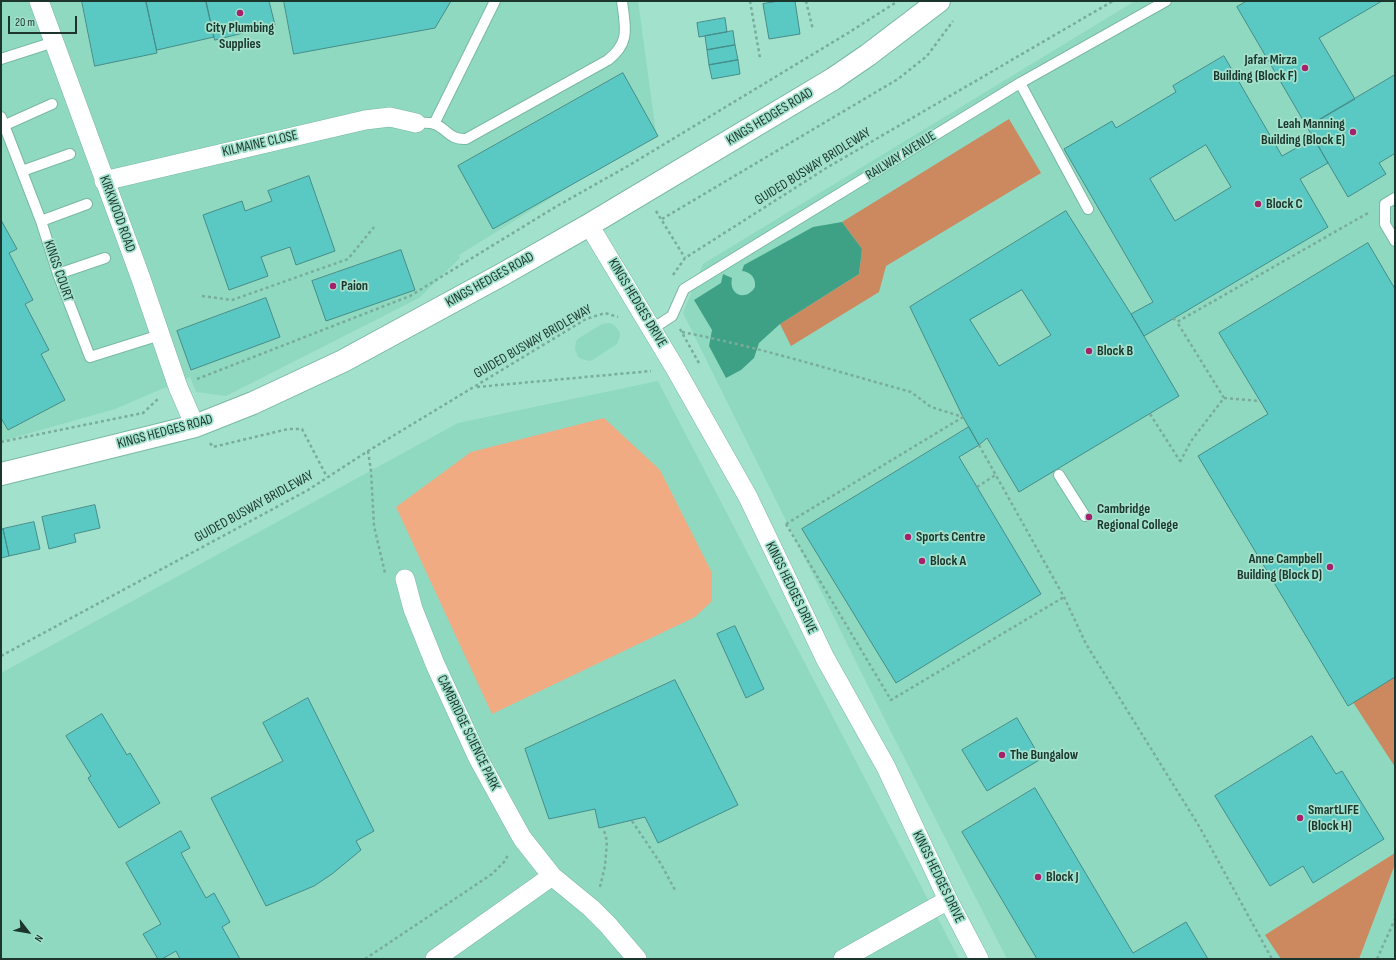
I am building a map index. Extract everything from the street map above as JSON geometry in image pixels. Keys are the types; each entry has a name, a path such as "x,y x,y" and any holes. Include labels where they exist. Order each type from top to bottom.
{"street":[{"name":"KIRKWOOD ROAD","path":"39,1 140,276 178,387 195,426"},
{"name":"KINGS HEDGES ROAD","path":"1,474 195,426 253,404 343,361 589,225 833,79 868,55 939,1"},
{"name":"KILMAINE CLOSE","path":"104,181 365,120 390,117 416,123"},
{"name":"KINGS HEDGES DRIVE","path":"589,225 676,368 748,497 826,658 886,767 948,900 979,959"},
{"name":"CAMBRIDGE SCIENCE PARK","path":"405,579 413,610 435,664 478,758 522,838 552,876 591,908 608,925 636,959"},
{"path":"435,959 477,931 552,876"},
{"path":"843,959 948,900"}],"lane":[{"path":"434,124 495,1"},
{"path":"416,123 434,124 449,135 459,139 466,138 608,60 623,44 625,36 622,1"},
{"name":"RAILWAY AVENUE","path":"672,316 684,289 1020,83 1166,1"},
{"path":"1,59 54,42"},
{"path":"1020,83 1088,209"},
{"path":"2,121 52,104"},
{"name":"KINGS COURT","path":"2,121 42,221 58,274 90,357 160,334"},
{"path":"22,171 70,154"},
{"path":"1395,198 1385,204 1385,224 1395,241"},
{"path":"42,221 87,204"},
{"path":"58,274 105,258"},
{"path":"652,329 672,316"},
{"path":"1059,475 1085,516"}],"path":[{"path":"750,1 760,58"},
{"path":"806,1 813,30"},
{"path":"1,442 143,413 162,395 178,387 410,296 557,206 628,166 899,1"},
{"name":"GUIDED BUSWAY BRIDLEWAY","path":"671,282 672,276 685,258 828,168 1113,1"},
{"path":"662,219 898,79 927,56 955,19"},
{"path":"1177,322 1385,204"},
{"path":"202,296 232,300 348,259 374,227"},
{"name":"GUIDED BUSWAY BRIDLEWAY","path":"1,656 264,514 586,319 605,312 617,316 623,321 641,310"},
{"path":"672,316 701,366"},
{"path":"1173,318 1177,322 1224,398"},
{"path":"682,332 756,349 911,392 930,408 963,417 786,524"},
{"path":"476,387 676,368"},
{"path":"1224,398 1260,402"},
{"path":"1150,414 1180,462 1191,441 1224,398"},
{"path":"195,426 213,447 288,429 302,429 327,477"},
{"path":"979,445 997,474 1064,597 1086,644 1199,826 1272,959"},
{"path":"368,451 371,471 374,526 385,576"},
{"path":"977,487 997,474"},
{"path":"783,517 892,700 1064,597"},
{"path":"632,821 661,864 675,890"},
{"path":"591,908 598,894 605,866 607,841 603,827"},
{"path":"365,959 492,874"},
{"path":"1377,959 1395,919"}],"shaded area":[{"path":"1,1 638,1 656,133 459,255 460,258 419,298 226,396 196,392 190,377 115,409 2,441"},
{"name":"Cambridge Regional College","path":"1135,1 1395,1 1395,959 1007,959 885,720 683,313 703,264"},
{"path":"1009,119 1041,173 886,266 879,292 791,346 780,324 859,274 862,249 842,222"},
{"path":"842,222 862,249 859,274 780,324 759,343 754,358 741,370 726,378 709,346 712,330 694,300 721,283 723,274 732,278 731,284 735,292 743,295 751,292 755,287 754,278 750,274 742,271 744,265 813,227"},
{"path":"610,323 620,332 617,344 590,361 578,357 575,349 576,341 602,324"},
{"path":"658,381 959,959 1,959 1,673 458,423"},
{"path":"604,418 660,470 712,573 712,601 695,617 492,714 396,507 471,452"},
{"path":"1395,672 1395,767 1351,699"},
{"path":"1395,853 1395,864 1359,959 1281,959 1265,935"}],"building":[{"path":"82,1 146,1 157,53 95,66"},
{"path":"146,1 206,1 214,37 157,50"},
{"name":"City Plumbing Supplies","path":"206,1 269,1 275,25 215,40"},
{"path":"284,1 451,1 435,28 294,54"},
{"path":"780,1 795,1 800,34 769,39 763,4"},
{"name":"Jafar Mirza Building (Block F)","path":"1247,1 1382,1 1319,38 1355,99 1307,127 1237,7"},
{"path":"725,18 727,32 699,37 697,23"},
{"path":"733,31 735,45 707,50 705,36"},
{"path":"735,45 738,60 709,65 707,50"},
{"name":"Block C","path":"1224,56 1282,156 1314,138 1328,163 1300,179 1328,227 1144,336 1131,314 1153,302 1064,149 1112,121 1116,128 1176,92 1173,86","holes":["1206,145 1231,187 1175,221 1150,179"]},
{"path":"738,60 740,74 712,79 709,65"},
{"path":"623,73 658,136 493,229 458,166"},
{"name":"Leah Manning Building (Block E)","path":"1395,75 1395,155 1394,154 1379,163 1386,174 1348,197 1307,127"},
{"path":"309,176 335,251 296,265 290,247 261,257 268,276 229,290 203,215 242,201 245,211 272,201 268,191"},
{"name":"Block B","path":"1066,211 1131,314 1179,396 1019,492 987,438 979,445 963,417 910,307","holes":["1022,290 1051,335 999,366 970,320"]},
{"path":"1,220 17,249 9,253 33,300 25,304 49,350 41,354 65,400 8,430 1,418"},
{"name":"Anne Campbell Building (Block D)","path":"1368,243 1395,289 1395,677 1348,706 1198,456 1268,414 1219,333"},
{"path":"401,250 415,290 326,321 312,281"},
{"path":"266,298 280,337 191,370 177,331"},
{"name":"Block A","path":"969,427 979,445 959,457 1041,594 896,683 802,529"},
{"path":"95,505 100,528 74,534 76,542 49,549 42,517"},
{"path":"34,522 40,549 9,556 3,529"},
{"path":"1,529 3,529 9,556 1,558"},
{"path":"735,626 764,689 746,698 717,634"},
{"path":"675,680 738,805 658,843 645,817 599,828 595,809 549,819 525,749"},
{"path":"308,698 374,831 356,841 361,850 332,874 314,886 266,906 211,798 283,761 263,723"},
{"path":"102,714 127,755 130,753 160,803 119,828 88,778 91,776 66,736"},
{"name":"The Bungalow","path":"1017,718 1041,759 987,791 962,750"},
{"name":"SmartLIFE (Block H)","path":"1312,736 1336,774 1342,771 1384,839 1313,883 1303,866 1270,886 1215,796"},
{"name":"Block J","path":"1035,788 1133,953 1186,922 1208,959 1037,959 962,832"},
{"path":"181,831 190,848 181,853 206,898 214,893 230,922 222,927 240,959 180,959 176,951 162,959 158,959 143,934 161,924 126,863"}],"place":[{"name":"City Plumbing Supplies","path":"240,13"},
{"name":"Jafar Mirza Building (Block F)","path":"1305,68"},
{"name":"Leah Manning Building (Block E)","path":"1353,132"},
{"name":"Block C","path":"1258,204"},
{"name":"Paion","path":"333,286"},
{"name":"Block B","path":"1089,351"},
{"name":"Cambridge Regional College","path":"1089,517"},
{"name":"Sports Centre","path":"908,537"},
{"name":"Block A","path":"922,561"},
{"name":"Anne Campbell Building (Block D)","path":"1330,567"},
{"name":"The Bungalow","path":"1002,755"},
{"name":"SmartLIFE (Block H)","path":"1300,818"},
{"name":"Block J","path":"1038,877"}]}
